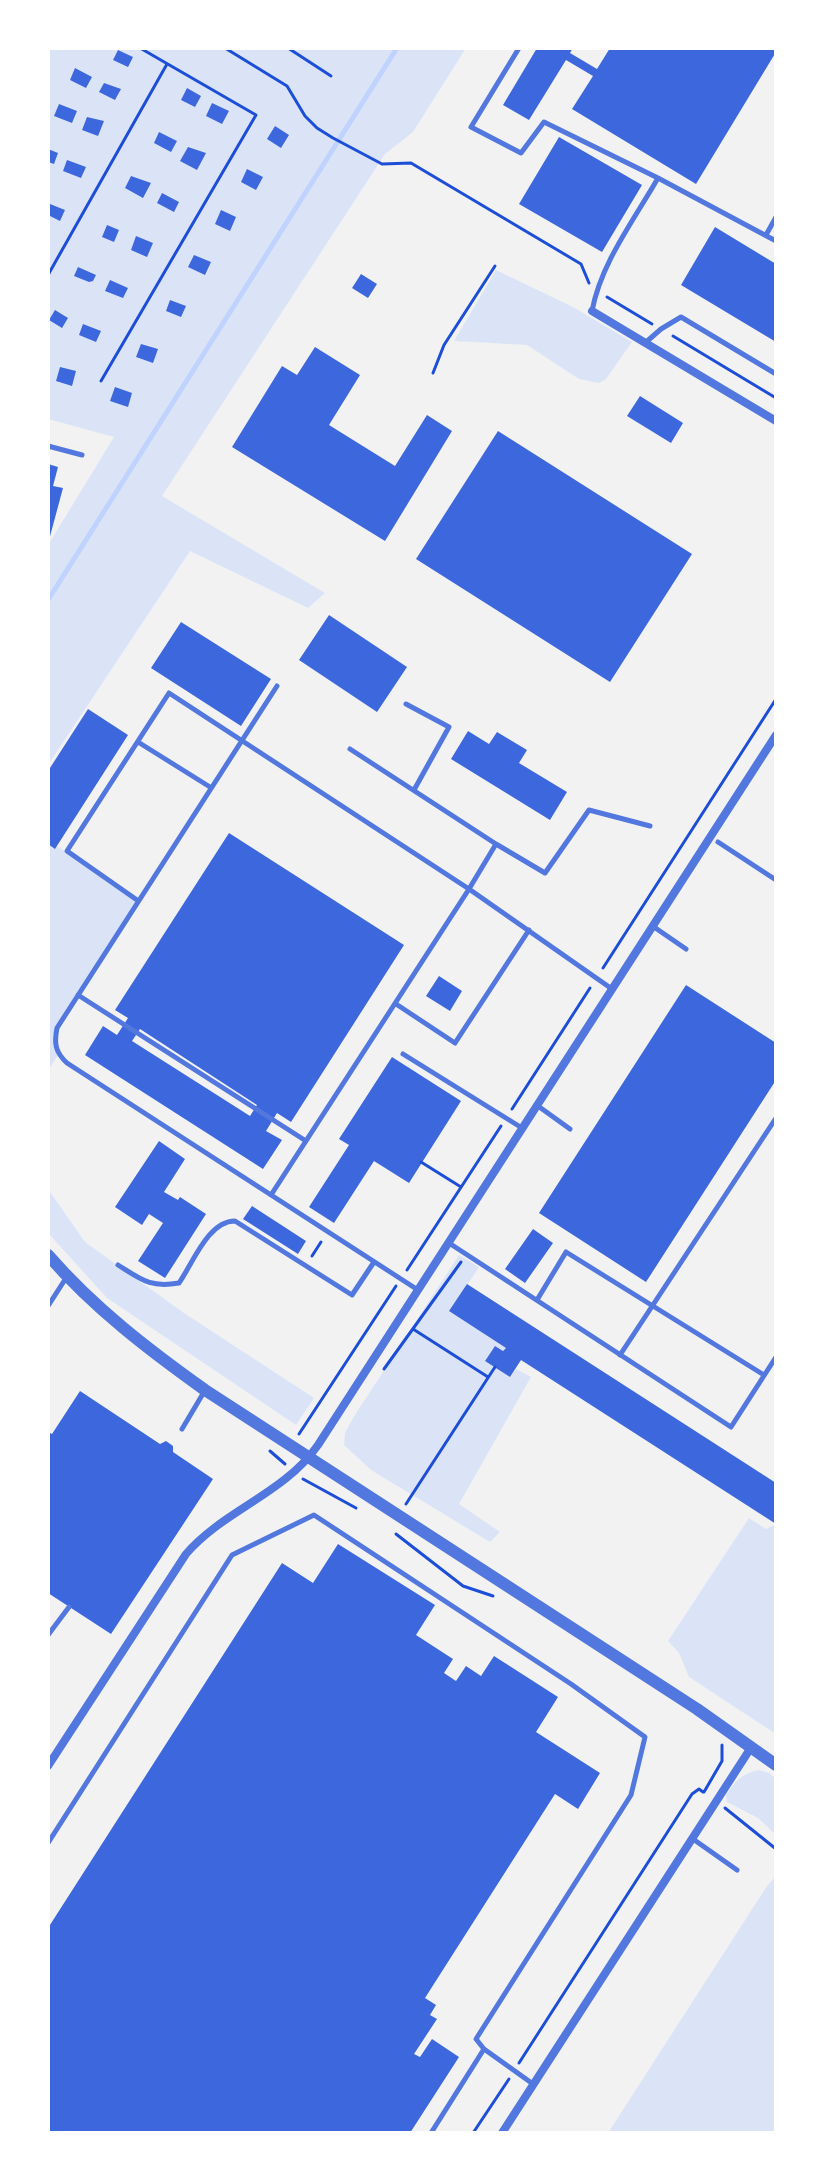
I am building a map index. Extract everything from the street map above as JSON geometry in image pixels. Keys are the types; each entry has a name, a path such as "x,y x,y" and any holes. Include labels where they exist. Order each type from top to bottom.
{"street":[{"path":"592,311 776,421"},
{"path":"48,1766 186,1554 206,1534 253,1504 295,1473 309,1458 776,735"},
{"path":"48,1255 67,1277 139,1342 205,1390 752,1746 776,1765"},
{"path":"502,2133 752,1746"}],"lane":[{"path":"519,48 471,127 521,153 544,122 776,241"},
{"path":"592,311 596,290 658,178"},
{"path":"766,235 776,217"},
{"path":"645,343 681,317 776,374"},
{"path":"48,446 82,455"},
{"path":"277,686 137,900 57,1028 54,1041 58,1055 418,1290"},
{"path":"137,900 67,851 169,693 469,889 613,990"},
{"path":"406,704 449,727 414,790"},
{"path":"138,742 210,787"},
{"path":"350,749 545,873 589,810 650,826"},
{"path":"718,842 776,880"},
{"path":"271,1195 496,844"},
{"path":"654,927 686,949"},
{"path":"396,1004 455,1043 529,930"},
{"path":"78,995 306,1141"},
{"path":"403,1054 523,1129"},
{"path":"538,1106 570,1129"},
{"path":"620,1355 776,1118"},
{"path":"118,1265 149,1284 162,1286 179,1283 215,1228 225,1221 235,1221 352,1295 374,1262"},
{"path":"449,1243 731,1427 776,1357"},
{"path":"537,1300 566,1252 764,1375"},
{"path":"48,1306 67,1277"},
{"path":"182,1429 205,1390"},
{"path":"48,1843 232,1555 314,1515 645,1737 631,1795 476,2039 513,2072 533,2084"},
{"path":"48,1635 69,1607"},
{"path":"692,1839 737,1870"},
{"path":"431,2133 484,2049"}],"path":[{"path":"101,381 256,115 140,48"},
{"path":"225,48 287,86 305,116 333,138 382,164 411,163 581,264 588,283 596,290 776,398"},
{"path":"288,48 331,76"},
{"path":"48,275 167,64"},
{"path":"433,373 444,345 495,266"},
{"path":"291,1446 776,699"},
{"path":"421,1162 461,1187"},
{"path":"306,1266 328,1232"},
{"path":"381,1373 467,1255"},
{"path":"399,1320 488,1377"},
{"path":"406,1504 495,1367"},
{"path":"392,1530 463,1586 497,1597"},
{"path":"473,2133 692,1794 699,1789 704,1792 722,1761 724,1749 720,1741"},
{"path":"716,1801 776,1849"}],"shaded area":[{"path":"48,48 466,48 413,132 385,154 162,496 325,593 308,608 190,551 48,765 48,545 114,437 48,419"},
{"path":"496,270 573,307 632,342 606,379 599,383 579,379 527,345 454,341"},
{"path":"48,840 137,900 57,1028 58,1055 48,1071"},
{"path":"48,1189 85,1242 184,1313 314,1398 296,1425 107,1298 48,1233"},
{"path":"459,1255 479,1267 450,1311 506,1348 503,1351 495,1346 485,1361 510,1377 516,1369 531,1377 459,1504 500,1532 490,1542 371,1470 344,1445 345,1433 353,1418"},
{"path":"749,1518 766,1529 776,1524 776,1734 689,1677 679,1653 668,1641"},
{"path":"759,1770 776,1779 776,1835 758,1818 727,1802 726,1796 735,1782"},
{"path":"776,1876 776,2133 608,2133 767,1886"}],"building":[{"path":"537,48 573,48 570,53 597,69 610,48 776,48 776,52 696,184 572,109 593,76 566,60 529,120 503,105"},
{"path":"118,50 133,57 128,67 113,60"},
{"path":"75,68 92,77 86,88 70,80"},
{"path":"104,83 121,89 115,100 99,92"},
{"path":"187,88 201,96 195,107 181,100"},
{"path":"212,103 229,111 222,124 206,116"},
{"path":"59,104 77,111 72,123 54,116"},
{"path":"87,117 104,121 98,136 82,130"},
{"path":"275,126 289,135 281,148 267,139"},
{"path":"159,132 177,141 171,152 154,143"},
{"path":"559,137 642,185 602,252 519,204"},
{"path":"188,147 206,153 197,170 180,161"},
{"path":"48,149 58,153 54,164 48,162"},
{"path":"67,160 86,167 81,178 63,171"},
{"path":"247,169 263,177 256,190 241,182"},
{"path":"131,176 151,183 143,198 125,188"},
{"path":"162,193 179,202 174,212 157,203"},
{"path":"50,204 65,210 60,221 48,215"},
{"path":"221,210 236,217 230,231 215,224"},
{"path":"107,225 119,230 114,242 102,237"},
{"path":"715,227 776,264 776,342 681,285"},
{"path":"136,236 153,243 147,257 131,250"},
{"path":"194,255 211,262 205,275 188,267"},
{"path":"78,267 96,275 93,281 74,276"},
{"path":"361,274 377,284 368,298 352,288"},
{"path":"110,280 128,288 123,298 105,291"},
{"path":"170,300 186,306 181,317 166,311"},
{"path":"55,310 68,318 62,328 49,320"},
{"path":"83,324 101,331 96,342 79,335"},
{"path":"141,344 158,349 153,363 136,357"},
{"path":"315,347 360,375 329,425 395,466 427,415 452,431 385,541 232,447 282,366 297,375"},
{"path":"60,367 76,371 72,386 56,381"},
{"path":"115,387 132,393 128,407 110,401"},
{"path":"640,396 683,423 671,443 627,416"},
{"path":"498,431 692,554 610,682 416,559"},
{"path":"48,464 58,467 53,486 63,488 49,540"},
{"path":"329,615 407,667 377,712 299,660"},
{"path":"181,622 271,679 241,726 151,668"},
{"path":"88,709 128,735 55,849 48,844 48,771"},
{"path":"468,731 489,744 497,732 527,750 519,763 567,792 550,820 451,759"},
{"path":"229,833 404,945 291,1122 277,1113 266,1131 282,1140 263,1169 85,1055 103,1026 117,1035 128,1018 115,1010","holes":["140,1029 257,1105 250,1116 132,1041"]},
{"path":"439,976 462,991 450,1011 426,996"},
{"path":"686,985 776,1043 776,1080 646,1282 539,1213"},
{"path":"392,1057 461,1101 409,1183 374,1161 334,1223 309,1207 349,1145 339,1139"},
{"path":"159,1141 185,1159 164,1192 178,1200 180,1197 206,1214 165,1278 138,1261 163,1223 149,1214 142,1225 115,1207"},
{"path":"252,1206 306,1241 298,1254 243,1219"},
{"path":"533,1229 553,1243 525,1283 505,1269"},
{"path":"467,1284 776,1483 776,1524 521,1360 510,1377 485,1361 495,1346 503,1351 506,1348 449,1311"},
{"path":"80,1391 160,1444 166,1441 173,1446 173,1452 213,1479 111,1634 48,1593 48,1432 52,1434"},
{"path":"338,1544 435,1605 416,1635 453,1659 444,1673 456,1681 466,1666 481,1676 494,1656 558,1697 536,1732 600,1773 578,1809 555,1794 425,1998 436,2005 430,2015 437,2019 414,2054 420,2057 432,2039 459,2057 410,2133 48,2133 48,1928 282,1563 313,1583"}],"waterway":[{"path":"48,600 397,48"}]}
